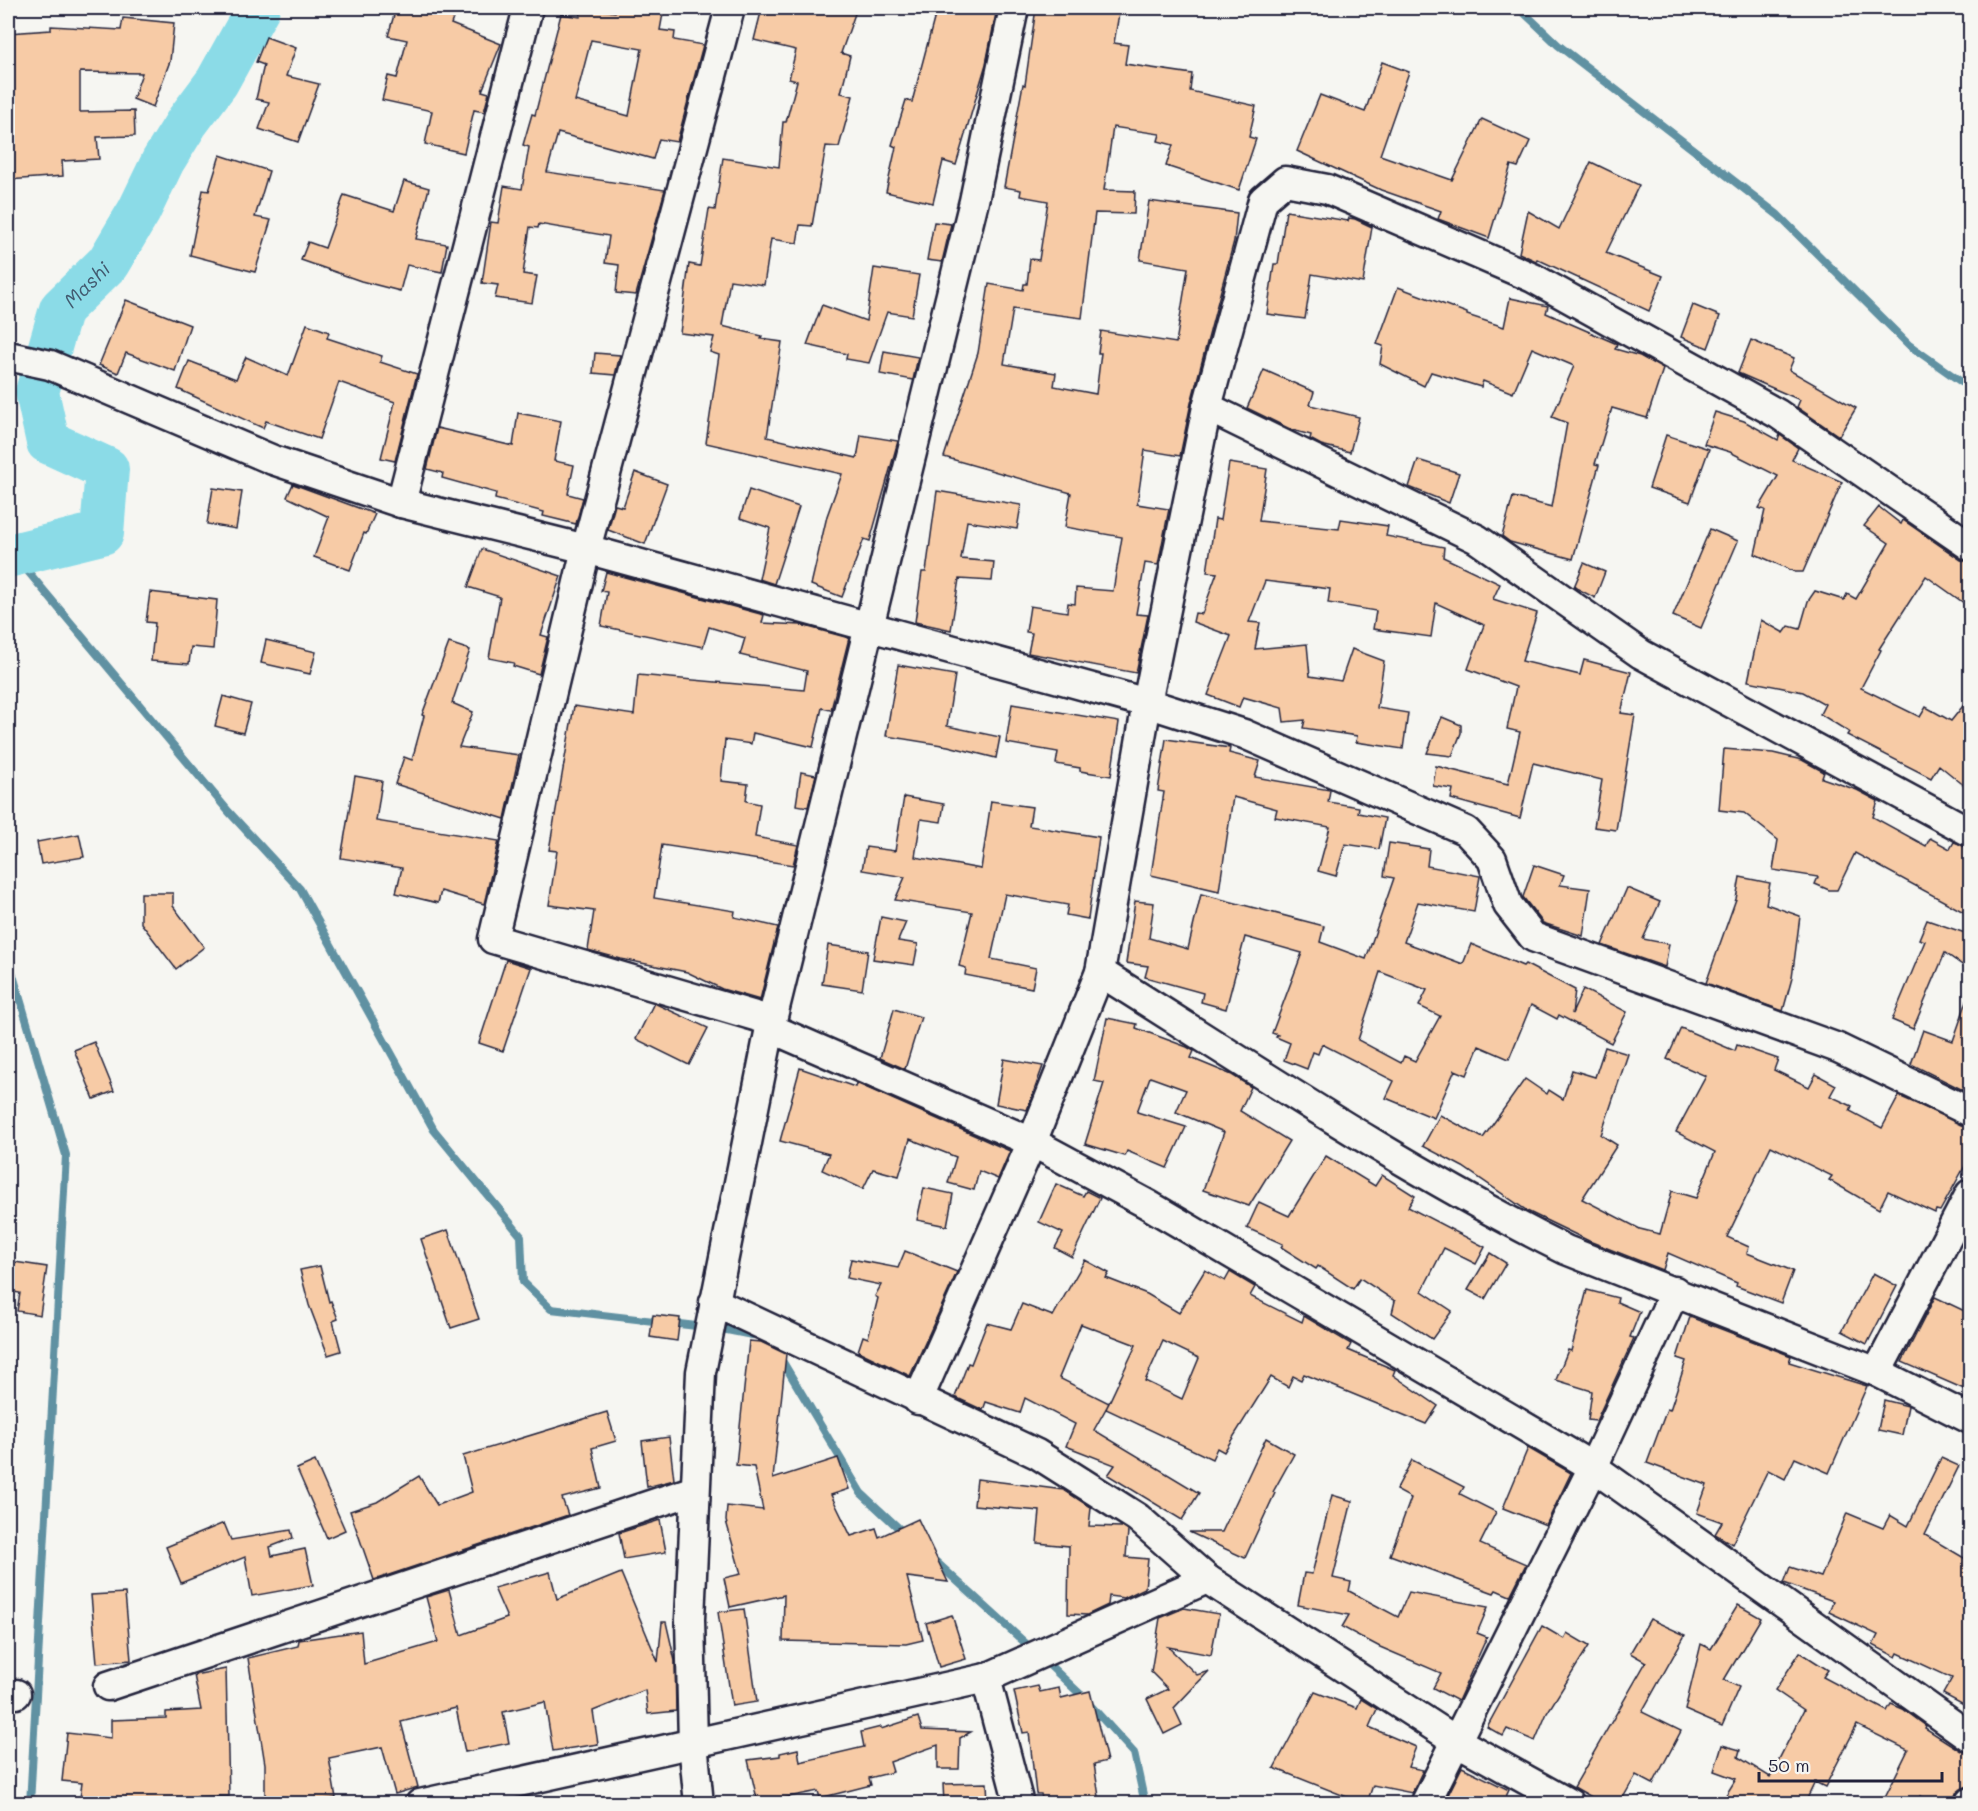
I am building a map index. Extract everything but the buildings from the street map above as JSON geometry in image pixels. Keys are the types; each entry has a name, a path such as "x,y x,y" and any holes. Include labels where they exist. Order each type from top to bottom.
{"street":[{"path":"401,503 528,8"},
{"path":"730,8 586,549 493,939 771,1024 1032,1142 1157,1209 1593,1467 1971,1737"},
{"path":"699,1803 693,1743 690,1619 701,1372 771,1024 974,201 1014,8"},
{"path":"918,1400 1032,1142 1100,972 1147,703 1207,407 1263,200 1285,181 1327,189 1533,279 1778,414 1971,546"},
{"path":"8,356 50,365 273,460 401,503 586,549 1147,703 1244,734 1466,831 1492,859 1508,905 1533,937 1838,1048 1971,1112"},
{"path":"1207,407 1477,539 1641,654 1971,832"},
{"path":"1100,972 1371,1141 1528,1231 1566,1250 1877,1372 1971,1419"},
{"path":"1877,1372 1971,1194"},
{"path":"1425,1803 1458,1742 1593,1467 1675,1291"},
{"path":"714,1302 918,1400 1037,1454 1138,1518 1207,1580 1458,1742 1570,1803"},
{"path":"108,1686 695,1490"},
{"path":"420,1803 986,1678 1207,1580"},
{"path":"986,1678 1019,1803"}],"waterway":[{"name":"Mashi","path":"8,556 102,533 107,469 48,442 37,392 61,309 108,263 139,211 163,161 187,122 217,82 258,8"},
{"path":"1519,8 1558,45 1778,215 1909,345 1970,388"},
{"path":"15,556 229,812 300,889 434,1130 521,1236 523,1282 551,1309 705,1327"},
{"path":"8,958 66,1155 30,1804"},
{"path":"717,1328 752,1335"},
{"path":"766,1340 771,1342 861,1493 906,1535"},
{"path":"933,1559 1033,1650"},
{"path":"1044,1660 1080,1694 1134,1753 1145,1804"}]}
